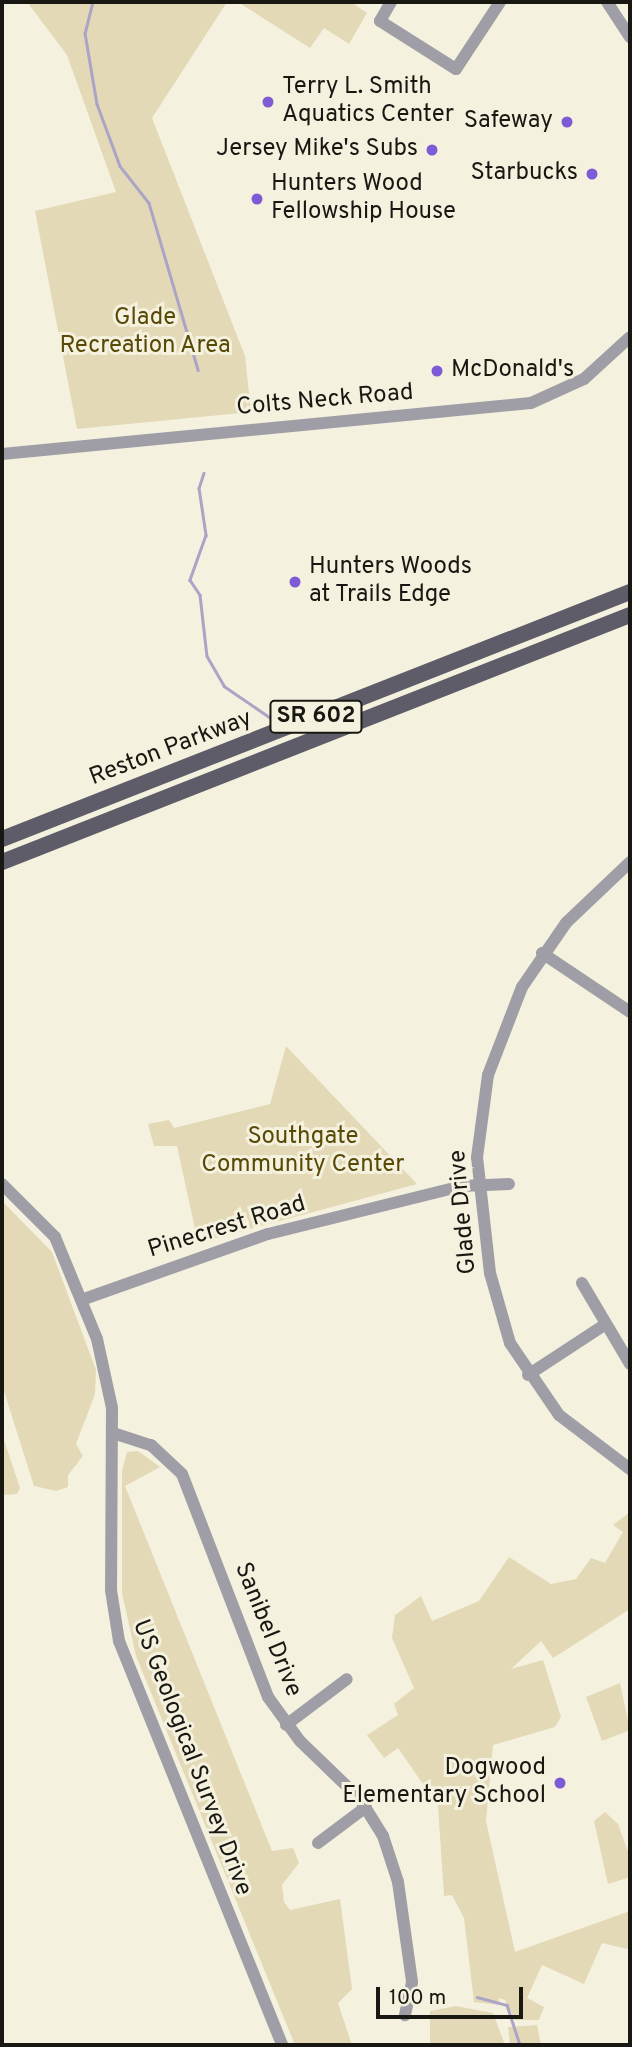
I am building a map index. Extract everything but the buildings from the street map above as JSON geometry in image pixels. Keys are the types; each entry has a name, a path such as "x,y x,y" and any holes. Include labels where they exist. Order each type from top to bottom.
{"main road":[{"name":"Reston Parkway","path":"2,839 630,592"},
{"name":"Reston Parkway","path":"2,862 630,615"}],"street":[{"path":"391,2 380,21 456,69 500,2"},
{"path":"607,2 630,37"},
{"name":"Colts Neck Road","path":"2,454 531,403 584,379 630,337"},
{"name":"Glade Drive","path":"630,863 542,953 513,1005 491,1065 480,1121 478,1184 497,1306 528,1375 573,1430 630,1469"},
{"path":"542,953 630,1012"},
{"name":"US Geological Survey Drive","path":"2,1184 51,1231 84,1299 107,1371 113,1433 111,1590 120,1641 282,2045"},
{"name":"Pinecrest Road","path":"84,1299 240,1242 478,1184 509,1184"},
{"path":"583,1283 630,1364"},
{"path":"528,1375 606,1324"},
{"name":"Sanibel Drive","path":"113,1433 151,1445 182,1474 257,1674 286,1725 366,1807 388,1846 398,1882 412,1993 405,2015"},
{"path":"286,1725 347,1679"},
{"path":"318,1843 366,1807"}],"green space":[{"name":"Glade Recreation Area","path":"27,2 227,2 152,118 245,356 251,412 77,429 35,211 116,192 67,55"},
{"path":"238,2 351,2 367,13 349,44 324,28 310,48"},
{"name":"Southgate Community Center","path":"286,1046 417,1184 198,1243 177,1146 154,1146 148,1124 169,1120 174,1128 270,1104"},
{"path":"2,1201 52,1252 96,1370 95,1394 76,1444 83,1456 68,1475 68,1487 56,1491 34,1486 2,1385"},
{"path":"2,1434 20,1488 17,1494 2,1495"},
{"path":"138,1451 160,1467 125,1486 272,1851 293,1848 299,1863 282,1885 284,1902 290,1910 340,1899 352,1989 338,2003 352,2045 295,2045 136,1656 122,1593 122,1471 127,1452"},
{"path":"630,1512 630,1609 553,1658 541,1641 511,1669 543,1660 561,1717 555,1727 493,1745 486,1821 515,1952 630,1911 630,1944 627,1949 602,1943 584,1984 542,1965 527,1998 544,2007 539,2020 515,2020 505,2000 499,1998 499,2005 474,2002 464,1918 452,1895 444,1896 438,1806 398,1748 384,1758 367,1735 398,1715 394,1704 414,1688 392,1638 395,1615 421,1596 432,1621 479,1601 509,1557 551,1584 576,1579 591,1558 605,1563 623,1532 613,1525"},
{"path":"620,1683 630,1730 602,1741 586,1697"},
{"path":"605,1812 618,1824 630,1857 630,1877 608,1884 594,1821"},
{"path":"456,2006 493,2013 505,2045 430,2045 430,2011"},
{"path":"537,2025 541,2045 510,2045 508,2027"}],"waterway":[{"path":"93,2 85,33 97,104 120,166 149,203 198,370"},
{"path":"204,473 199,488 206,535 190,580 200,595 207,656 224,686 278,723"},
{"path":"477,1997 507,2005 520,2045"}],"place":[{"name":"Terry L. Smith Aquatics Center","path":"268,102"},
{"name":"Safeway","path":"567,122"},
{"name":"Jersey Mike's Subs","path":"432,150"},
{"name":"Starbucks","path":"592,174"},
{"name":"Hunters Wood Fellowship House","path":"257,199"},
{"name":"McDonald's","path":"437,371"},
{"name":"Hunters Woods at Trails Edge","path":"295,582"},
{"name":"Dogwood Elementary School","path":"560,1783"}]}
